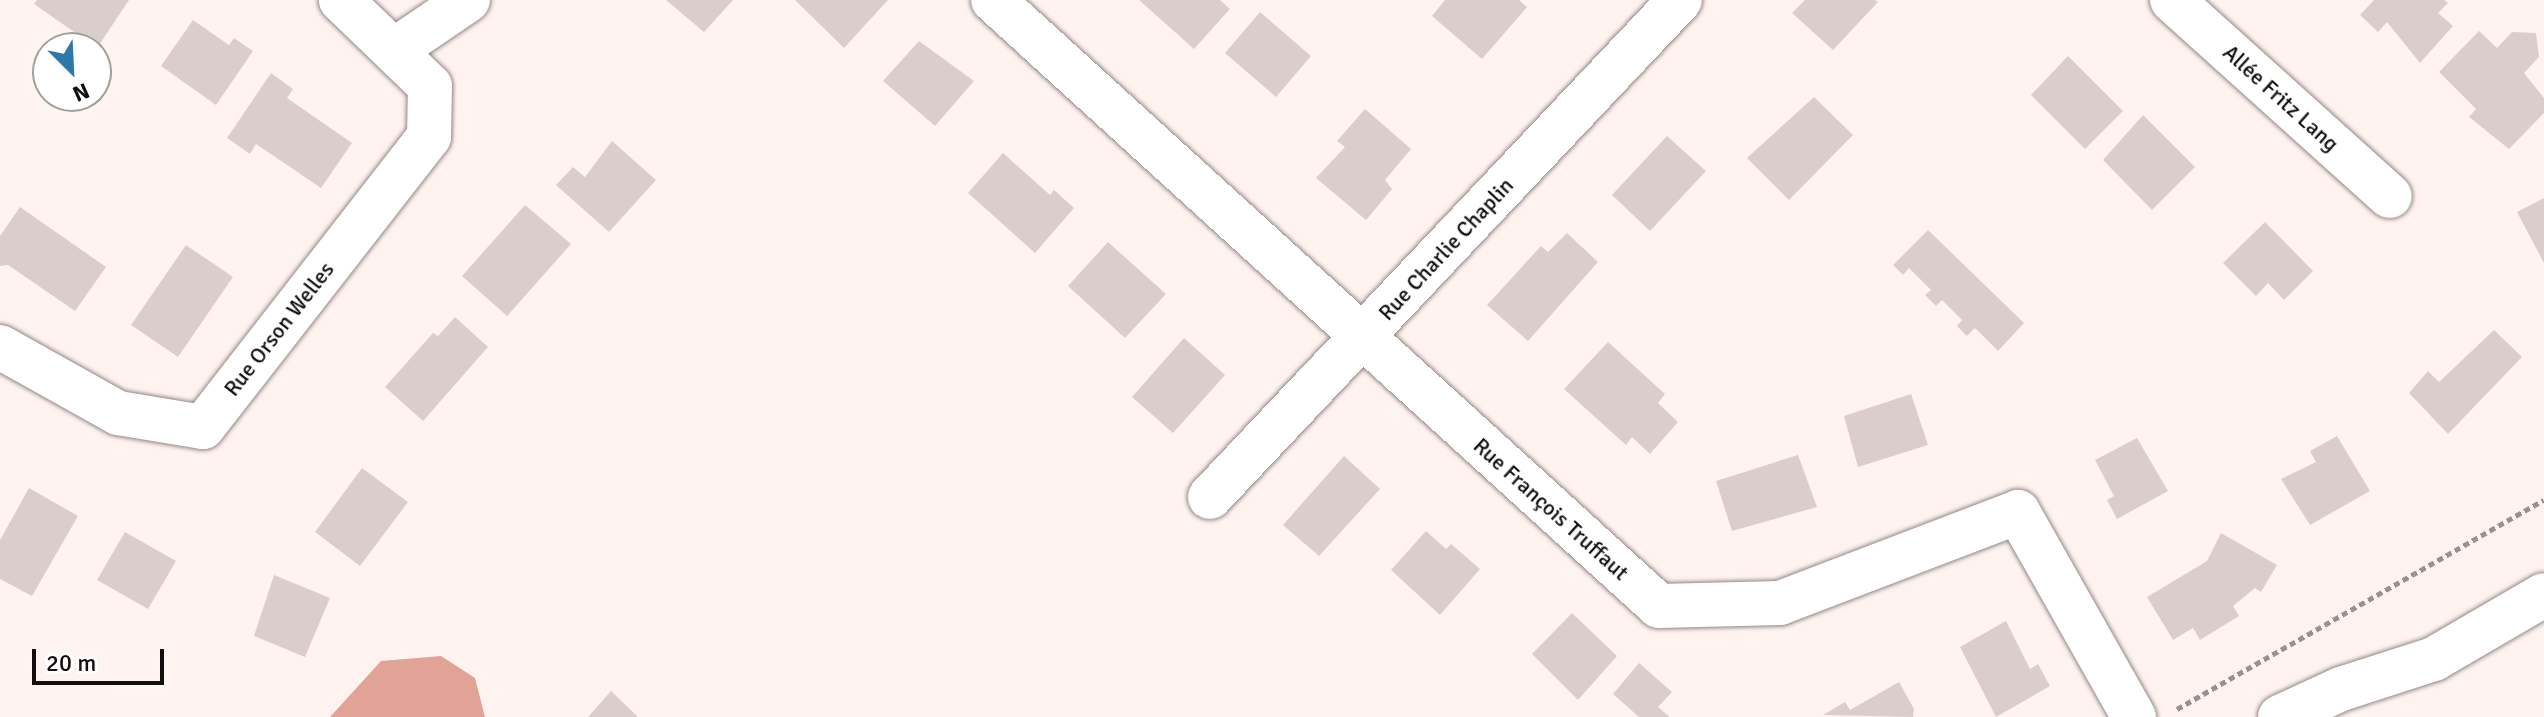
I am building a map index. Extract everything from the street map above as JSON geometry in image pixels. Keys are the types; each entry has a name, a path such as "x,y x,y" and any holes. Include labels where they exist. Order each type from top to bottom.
{"street":[{"path":"341,0 396,49 468,0"},
{"name":"Rue François Truffaut","path":"993,0 1360,339 1659,606 1780,603 2018,512 2134,717"},
{"name":"Rue Charlie Chaplin","path":"1210,497 1680,0"},
{"name":"Allée Fritz Lang","path":"2172,0 2390,196"},
{"name":"Rue Orson Welles","path":"0,347 118,413 203,427 429,137 430,86 396,49"},
{"path":"2280,717 2341,689 2434,659 2544,595"}],"path":[{"path":"2162,717 2544,500"}],"shaded area":[{"path":"441,656 475,678 485,717 330,717 381,661"}],"building":[{"path":"37,0 129,0 108,32 74,32 34,4"},
{"path":"666,0 733,0 704,32"},
{"path":"795,0 888,0 844,48"},
{"path":"1139,0 1220,0 1230,9 1194,49"},
{"path":"1445,0 1519,0 1527,7 1482,59 1432,16"},
{"path":"1805,0 1878,2 1833,50 1792,13"},
{"path":"2374,0 2444,0 2448,3 2438,13 2453,26 2420,63 2387,22 2378,32 2360,15"},
{"path":"1260,12 1311,56 1276,97 1225,53"},
{"path":"193,20 229,45 234,38 253,51 216,105 161,66"},
{"path":"2479,31 2497,48 2512,32 2536,33 2539,57 2524,73 2544,98 2544,113 2509,149 2469,117 2476,109 2439,72"},
{"path":"919,41 974,81 935,126 883,81"},
{"path":"2068,56 2123,111 2085,149 2031,95"},
{"path":"271,73 293,89 287,98 352,143 321,188 256,144 250,154 227,138"},
{"path":"1814,97 1853,135 1789,200 1747,158"},
{"path":"1365,109 1411,149 1385,180 1392,189 1366,220 1316,178 1345,147 1337,141"},
{"path":"2143,115 2195,167 2152,210 2103,160"},
{"path":"1667,136 1706,171 1650,231 1612,195"},
{"path":"612,141 656,180 609,232 556,185 573,167 585,177"},
{"path":"1003,153 1050,195 1054,190 1074,208 1035,253 968,193"},
{"path":"2544,198 2544,263 2517,212"},
{"path":"525,205 571,244 507,316 462,276"},
{"path":"20,207 106,267 75,311 8,265 0,266 0,236"},
{"path":"2265,222 2313,271 2284,300 2268,283 2256,296 2223,263"},
{"path":"1928,230 2024,323 1998,351 1975,328 1967,336 1957,326 1962,320 1942,300 1936,306 1925,295 1931,290 1909,268 1903,275 1893,265"},
{"path":"1567,233 1598,262 1528,341 1487,305 1541,246 1548,252"},
{"path":"1108,242 1166,294 1125,338 1068,286"},
{"path":"186,245 233,277 178,357 131,325"},
{"path":"455,317 488,347 423,421 385,387 433,333 438,336"},
{"path":"2494,330 2522,357 2448,434 2409,393 2428,371 2439,382"},
{"path":"1184,338 1225,375 1173,433 1132,397"},
{"path":"1608,342 1665,394 1658,403 1678,422 1650,454 1632,437 1626,445 1564,389"},
{"path":"1911,394 1928,445 1858,467 1844,416"},
{"path":"2337,436 2370,491 2310,525 2281,479 2316,462 2310,451"},
{"path":"2137,438 2168,491 2117,519 2107,500 2114,496 2095,460"},
{"path":"1798,455 1817,507 1732,531 1716,481"},
{"path":"1344,456 1380,489 1319,556 1283,525"},
{"path":"362,468 408,502 360,566 315,532"},
{"path":"29,488 78,516 32,596 0,579 0,540"},
{"path":"1426,531 1446,549 1451,544 1480,569 1440,615 1391,570"},
{"path":"125,532 176,561 148,609 97,580"},
{"path":"2221,533 2277,565 2261,592 2255,588 2233,606 2239,616 2200,640 2193,628 2173,640 2147,597 2207,561"},
{"path":"274,575 330,598 305,657 254,636"},
{"path":"1572,613 1617,656 1578,700 1532,654"},
{"path":"2006,621 2030,669 2038,664 2050,686 1996,717 1960,647"},
{"path":"1639,663 1672,692 1658,707 1670,717 1639,717 1613,694"},
{"path":"1899,682 1914,709 1913,717 1823,715 1845,702 1850,710"},
{"path":"611,691 638,717 588,717"}]}
